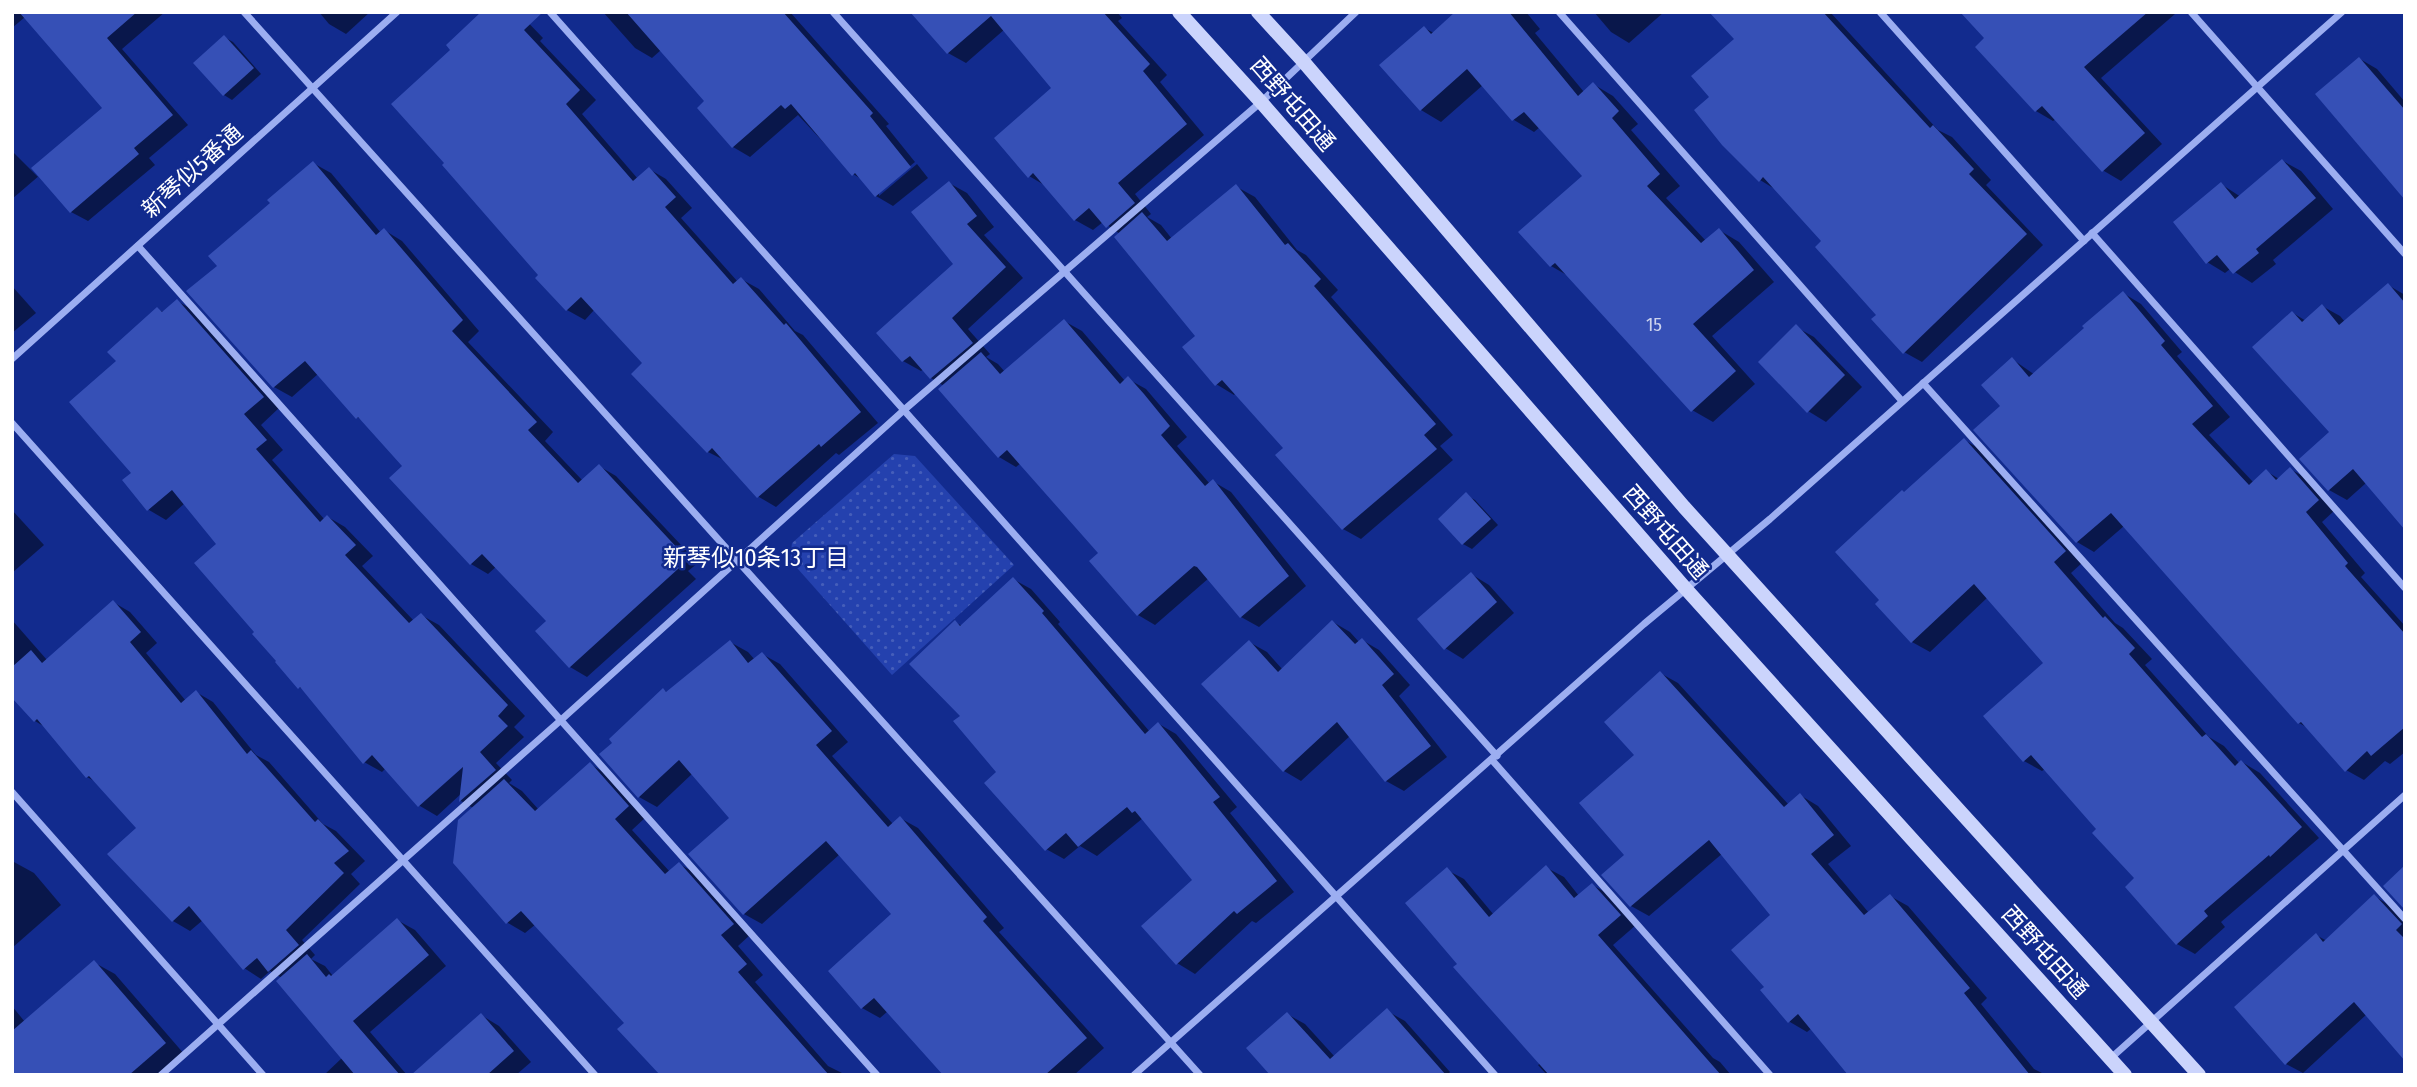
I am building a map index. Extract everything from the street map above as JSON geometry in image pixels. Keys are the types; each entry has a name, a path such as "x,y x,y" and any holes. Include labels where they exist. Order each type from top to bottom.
{"street":[{"path":"244,12 1200,1075"},
{"name":"新琴似5番通","path":"12,359 397,12"},
{"path":"550,12 1495,1075"},
{"path":"833,12 1494,758 1770,1075"},
{"name":"西野屯田通","path":"1180,12 1686,589 2125,1075"},
{"name":"西野屯田通","path":"1258,12 1727,555 2199,1075"},
{"path":"162,1075 904,410 1063,270 1261,102 1302,60 1356,12"},
{"path":"1559,12 1902,401"},
{"path":"1880,12 2084,241"},
{"path":"2191,12 2405,254"},
{"path":"1133,1075 2342,12"},
{"path":"2092,233 2405,588"},
{"path":"138,246 877,1075"},
{"path":"1923,383 2405,919"},
{"path":"12,424 595,1075"},
{"path":"12,792 15,802 263,1075"},
{"path":"2110,1059 2405,795"}],"shaded area":[{"path":"894,454 915,456 1014,565 892,675 790,560 792,543"}],"building":[{"path":"19,12 137,12 107,38 173,115 134,148 139,154 70,213 31,168 102,108"},
{"path":"481,12 543,12 524,30 580,90 566,104 633,181 649,167 676,197 665,207 733,284 741,277 784,325 786,323 861,412 821,447 819,444 757,498 712,448 707,453 631,374 642,363 581,297 566,311 535,278 538,275 391,104 450,50 446,45"},
{"path":"626,12 783,12 873,113 870,116 911,167 875,197 855,173 852,176 791,104 785,109 781,105 732,148 697,108 704,101"},
{"path":"910,12 1103,12 1150,64 1143,71 1187,124 1118,183 1135,203 1106,228 1089,208 1074,221 1033,173 1028,178 994,138 1051,88 991,16 947,54"},
{"path":"1455,12 1509,12 1578,96 1593,82 1619,111 1612,118 1660,174 1647,186 1701,243 1719,228 1754,270 1693,324 1736,371 1691,412 1555,263 1550,267 1518,232 1582,176 1524,112 1512,121 1467,69 1420,111 1379,65 1424,26 1431,34"},
{"path":"1709,12 1823,12 1930,128 1933,125 1974,169 1969,174 2027,234 1903,354 1871,319 1876,315 1815,247 1821,241 1763,177 1759,182 1722,145 1694,110 1709,97 1691,76 1734,39"},
{"path":"1960,12 2148,12 2084,67 2145,133 2102,172 2042,106 2035,112 1975,47 1984,38"},
{"path":"224,35 254,68 223,96 193,63"},
{"path":"2359,57 2405,110 2405,200 2315,94"},
{"path":"2282,159 2316,198 2256,249 2259,253 2233,274 2217,255 2206,264 2173,222 2221,182 2235,199"},
{"path":"313,161 376,235 384,228 463,320 452,331 537,422 528,430 578,483 599,464 681,552 672,560 679,568 569,668 535,631 546,621 482,554 470,565 389,478 402,466 305,361 273,388 186,291 217,266 208,256 270,203 267,200"},
{"path":"949,181 977,216 967,224 1006,267 952,318 973,343 930,379 910,356 902,362 876,333 953,264 911,212"},
{"path":"1236,184 1285,245 1288,243 1321,279 1314,286 1436,424 1424,435 1437,449 1342,530 1275,455 1283,448 1222,380 1215,386 1182,347 1195,336 1114,237 1142,212 1167,241"},
{"path":"2388,283 2405,303 2405,530 2353,469 2328,491 2299,459 2329,432 2252,347 2292,311 2302,322 2322,304 2339,325"},
{"path":"2123,291 2165,341 2161,345 2213,406 2192,424 2249,485 2266,469 2276,480 2290,467 2319,500 2306,512 2348,563 2345,566 2405,634 2405,727 2371,756 2367,751 2345,772 2301,722 2298,724 2111,513 2076,543 1973,430 2000,406 1981,385 2012,357 2029,377"},
{"path":"177,299 264,397 244,414 267,440 256,449 320,522 327,515 356,545 345,555 409,623 421,613 508,705 498,716 508,726 480,752 496,770 459,802 463,767 418,807 372,755 363,764 194,563 216,544 172,490 147,511 122,480 131,473 69,402 116,361 107,352 157,307 162,312"},
{"path":"1064,319 1120,384 1128,376 1144,394 1170,426 1161,435 1205,486 1213,479 1289,576 1240,618 1194,566 1137,616 1089,561 1098,553 1007,450 998,458 938,389 981,352 1000,374"},
{"path":"1796,324 1845,375 1807,413 1758,362"},
{"path":"1964,438 2066,551 2054,562 2103,618 2105,616 2135,648 2129,654 2202,737 2206,734 2235,766 2241,760 2302,827 2204,911 2208,916 2176,945 2125,887 2134,878 2092,833 2096,829 2031,755 2023,762 1983,716 2043,663 1974,584 1911,643 1875,604 1879,600 1835,552"},
{"path":"1466,492 1491,519 1462,545 1438,519"},
{"path":"1471,572 1497,602 1444,650 1417,619"},
{"path":"1013,577 1145,734 1158,722 1220,797 1213,802 1277,881 1237,914 1234,911 1176,965 1141,926 1192,880 1135,811 1132,813 1127,807 1078,847 1066,833 1045,851 984,783 996,772 953,721 960,716 909,664 955,620 960,626"},
{"path":"113,600 141,632 130,642 181,703 196,690 247,754 251,750 315,822 318,819 349,851 334,863 344,873 286,930 299,945 268,972 257,958 243,970 189,906 172,922 107,854 136,828 89,776 86,778 37,719 34,722 12,698 12,667 31,650 42,663"},
{"path":"1332,620 1355,644 1362,638 1394,674 1382,685 1431,746 1385,782 1337,722 1283,772 1201,684 1249,640 1278,672"},
{"path":"730,640 748,663 762,652 832,731 816,745 888,827 900,816 987,917 983,921 1087,1038 1045,1075 943,1075 874,998 861,1009 828,971 891,914 826,841 743,915 688,854 729,818 679,760 638,798 599,754 612,743 609,739 663,688 666,692"},
{"path":"1660,671 1784,807 1800,793 1834,835 1811,854 1864,915 1890,894 1970,988 1964,993 2030,1075 1848,1075 1798,1014 1788,1023 1760,990 1764,987 1731,950 1770,915 1709,840 1630,907 1601,875 1624,855 1579,803 1634,755 1604,722"},
{"path":"590,762 629,806 615,819 665,874 679,862 734,924 721,935 747,964 738,972 829,1075 660,1075 617,1029 624,1023 521,911 506,924 453,863 458,820 504,779 535,811"},
{"path":"1546,865 1574,898 1592,883 1621,915 1598,935 1721,1075 1549,1075 1453,967 1457,964 1405,903 1447,867 1489,917"},
{"path":"2405,865 2405,910 2383,886"},
{"path":"2374,894 2402,924 2396,930 2405,939 2405,1061 2354,1002 2285,1065 2234,1007 2316,933 2323,942"},
{"path":"397,918 429,955 353,1021 400,1075 355,1075 276,981 307,954 326,977 329,974 331,976"},
{"path":"94,960 166,1043 129,1075 12,1075 12,1031"},
{"path":"1387,1008 1446,1075 1270,1075 1246,1048 1287,1012 1330,1059"},
{"path":"481,1013 514,1051 487,1075 411,1075"}],"district":[{"name":"新琴似10条13丁目","path":"756,558"}]}
